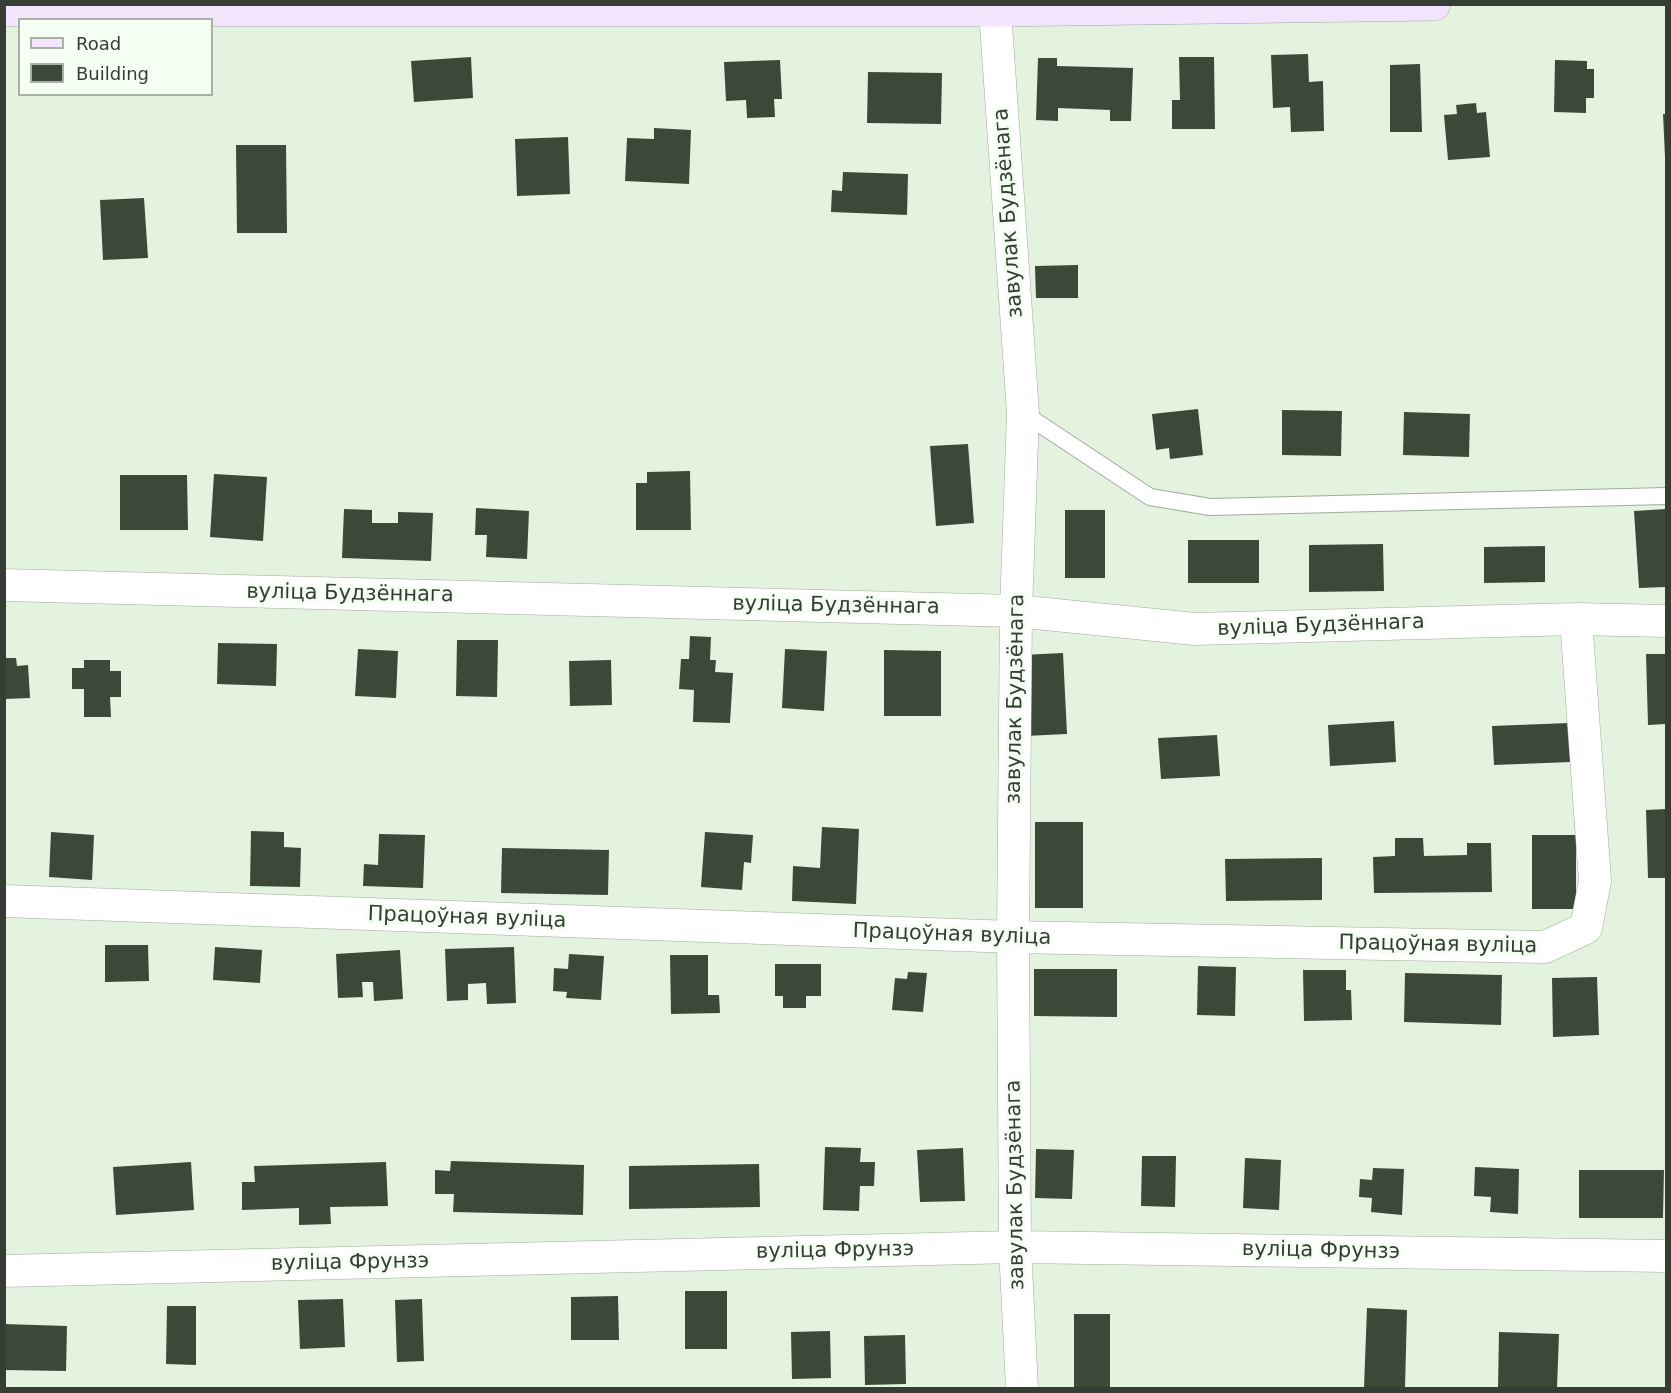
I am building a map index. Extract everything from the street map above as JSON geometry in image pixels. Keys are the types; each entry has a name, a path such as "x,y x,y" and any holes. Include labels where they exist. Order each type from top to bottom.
{"street":[{"path":"4,10 995,10 1434,4"},
{"name":"завулак Будзёнага","path":"995,10 1023,413 1016,611 1013,937 1015,1247 1022,1389"},
{"name":"вуліца Будзённага","path":"4,585 1016,611 1195,630 1576,619 1666,621"},
{"name":"Працоўная вуліца","path":"4,901 1013,937 1545,947 1586,928 1595,881 1576,619"},
{"name":"вуліца Фрунзэ","path":"4,1271 1015,1247 1666,1256"}],"lane":[{"path":"1023,413 1150,497 1210,507 1666,496"}],"building":[{"path":"1308,54 1309,82 1323,81 1324,131 1291,132 1290,107 1273,108 1271,55"},
{"path":"471,57 473,98 414,102 411,61"},
{"path":"1179,57 1214,57 1215,129 1172,129 1172,100 1180,100"},
{"path":"1038,58 1057,58 1057,66 1133,68 1131,121 1110,121 1110,110 1058,108 1058,121 1036,120"},
{"path":"780,60 782,99 774,99 775,117 747,118 746,100 726,101 724,62"},
{"path":"1555,60 1587,61 1587,69 1594,69 1594,98 1586,98 1586,113 1554,112"},
{"path":"1420,64 1422,132 1390,132 1390,65"},
{"path":"868,72 942,73 941,124 867,123"},
{"path":"1476,103 1477,113 1486,112 1490,157 1448,160 1444,115 1457,114 1456,105"},
{"path":"1663,114 1666,114 1666,157 1665,157"},
{"path":"654,128 691,130 689,184 625,181 627,138 654,139"},
{"path":"568,137 570,194 517,196 515,139"},
{"path":"236,145 286,145 287,233 237,233"},
{"path":"843,172 908,174 907,215 831,212 832,190 842,191"},
{"path":"144,198 148,258 103,260 100,200"},
{"path":"1078,265 1078,298 1036,298 1035,266"},
{"path":"1198,409 1203,455 1170,459 1169,448 1156,450 1152,414"},
{"path":"1282,410 1342,411 1341,456 1282,455"},
{"path":"1404,412 1470,414 1469,457 1403,455"},
{"path":"968,444 974,523 936,526 930,446"},
{"path":"690,471 691,530 636,530 636,483 647,483 647,472"},
{"path":"214,474 267,477 263,541 210,537"},
{"path":"120,475 187,475 188,530 120,530"},
{"path":"476,508 529,511 527,559 486,557 487,535 475,535"},
{"path":"344,509 372,510 372,523 398,523 398,512 433,513 431,561 342,558"},
{"path":"1666,509 1666,587 1639,588 1634,511"},
{"path":"1065,510 1105,510 1105,578 1065,578"},
{"path":"1188,540 1259,540 1259,583 1188,583"},
{"path":"1383,544 1384,591 1309,592 1309,545"},
{"path":"1545,546 1545,582 1484,583 1484,547"},
{"path":"690,636 711,637 710,660 716,660 715,672 733,673 730,723 693,722 694,690 679,689 681,659 689,659"},
{"path":"457,640 498,640 497,697 456,696"},
{"path":"218,643 277,644 276,686 217,684"},
{"path":"358,649 398,651 396,698 355,696"},
{"path":"785,649 827,651 824,711 782,708"},
{"path":"884,650 941,651 941,716 884,716"},
{"path":"1063,653 1067,734 1025,736 1022,655"},
{"path":"1646,654 1666,654 1666,724 1648,725"},
{"path":"4,658 16,658 17,666 28,665 30,698 4,699"},
{"path":"84,660 110,660 110,671 121,671 121,697 110,697 111,717 84,717 84,689 72,689 72,668 84,668"},
{"path":"611,660 612,705 570,706 569,661"},
{"path":"1394,721 1396,762 1330,766 1328,725"},
{"path":"1569,723 1571,762 1494,765 1492,726"},
{"path":"1217,735 1220,776 1161,779 1158,738"},
{"path":"1666,809 1666,878 1648,878 1646,810"},
{"path":"1035,822 1083,822 1083,908 1035,908"},
{"path":"822,827 859,829 856,904 792,901 793,866 820,868"},
{"path":"251,831 284,832 284,847 301,848 300,887 250,886"},
{"path":"51,832 94,835 92,880 49,877"},
{"path":"705,832 753,835 751,863 744,862 742,890 701,887"},
{"path":"379,834 425,835 423,888 363,886 364,864 378,865"},
{"path":"1532,835 1576,835 1576,909 1532,909"},
{"path":"1395,838 1423,838 1424,856 1467,855 1467,843 1491,843 1492,892 1374,893 1373,857 1395,856"},
{"path":"502,848 609,850 608,895 501,893"},
{"path":"1322,858 1322,900 1226,901 1225,859"},
{"path":"105,945 148,945 149,981 105,982"},
{"path":"215,947 262,950 260,983 213,980"},
{"path":"514,947 516,1003 487,1004 486,983 468,984 468,1000 447,1001 445,949"},
{"path":"400,950 403,999 374,1001 373,982 362,982 363,997 338,998 336,954"},
{"path":"569,954 604,956 601,1000 566,998 567,992 553,991 554,968 568,969"},
{"path":"670,955 708,955 708,995 719,995 720,1013 671,1014"},
{"path":"775,964 821,964 821,996 806,996 806,1008 783,1008 783,996 775,996"},
{"path":"1198,966 1236,967 1235,1016 1197,1015"},
{"path":"1034,969 1117,969 1117,1017 1034,1016"},
{"path":"1303,970 1346,970 1346,990 1351,990 1352,1020 1304,1021"},
{"path":"908,972 927,973 923,1012 892,1010 895,978 907,979"},
{"path":"1405,973 1502,975 1501,1025 1404,1022"},
{"path":"1597,977 1599,1035 1553,1037 1552,978"},
{"path":"825,1147 861,1148 860,1162 875,1162 874,1186 860,1186 859,1211 823,1210"},
{"path":"963,1148 965,1201 920,1202 917,1150"},
{"path":"1036,1149 1074,1150 1072,1199 1035,1198"},
{"path":"1142,1156 1176,1156 1175,1207 1141,1206"},
{"path":"1245,1158 1281,1160 1279,1210 1243,1208"},
{"path":"451,1161 584,1165 583,1215 453,1212 454,1194 435,1194 435,1170 450,1171"},
{"path":"191,1162 194,1210 116,1215 113,1167"},
{"path":"386,1162 388,1206 330,1207 331,1224 299,1225 299,1208 242,1210 242,1182 255,1182 254,1166"},
{"path":"759,1164 760,1207 629,1209 629,1166"},
{"path":"1475,1167 1519,1169 1518,1214 1490,1212 1491,1197 1474,1196"},
{"path":"1373,1168 1404,1169 1402,1215 1371,1212 1372,1198 1359,1197 1360,1179 1372,1180"},
{"path":"1579,1170 1664,1170 1663,1218 1579,1218"},
{"path":"685,1291 727,1291 727,1349 685,1349"},
{"path":"618,1296 619,1340 571,1340 571,1297"},
{"path":"343,1299 345,1347 300,1349 298,1300"},
{"path":"422,1299 424,1361 397,1362 395,1300"},
{"path":"167,1306 196,1306 196,1365 166,1364"},
{"path":"1367,1308 1407,1310 1405,1388 1364,1388"},
{"path":"1074,1314 1110,1314 1110,1388 1074,1388"},
{"path":"4,1324 67,1326 66,1371 4,1370"},
{"path":"830,1331 831,1378 792,1379 791,1332"},
{"path":"1499,1332 1559,1334 1557,1388 1498,1388"},
{"path":"905,1335 906,1384 865,1385 864,1336"}]}
